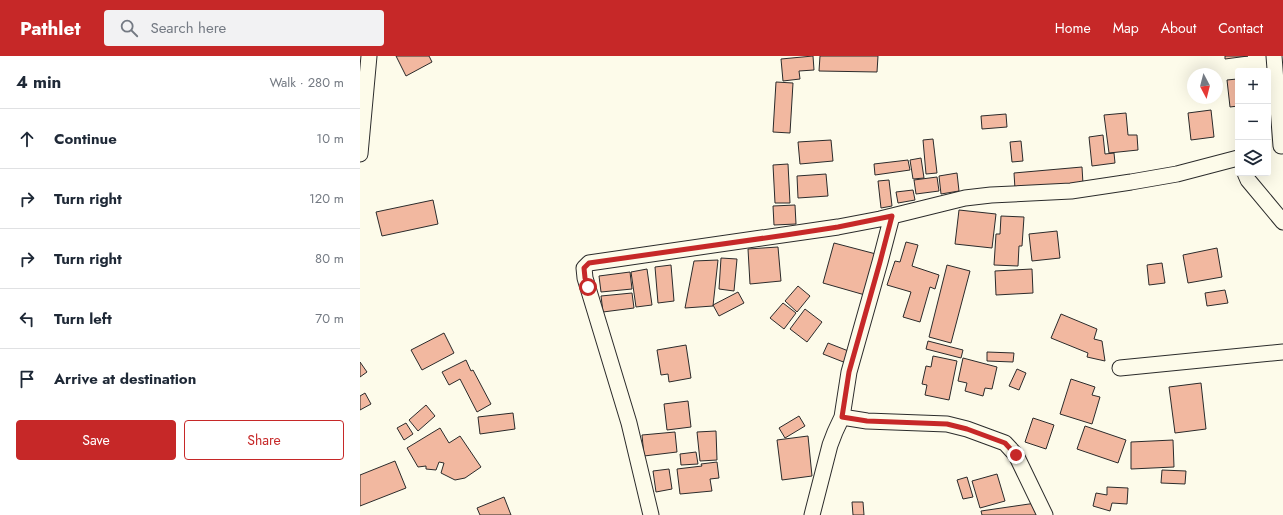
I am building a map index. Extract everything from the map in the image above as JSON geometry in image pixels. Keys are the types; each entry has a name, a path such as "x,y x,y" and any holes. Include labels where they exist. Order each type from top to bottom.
{"street":[{"path":"360,154 369,56"},
{"path":"1274,56 1277,147"},
{"path":"651,515 629,423 585,278 584,268 589,263 830,228 892,216 965,198 991,195 1070,191 1131,182 1176,174 1235,159"},
{"path":"1246,176 1283,222"},
{"path":"812,515 832,438 842,417 849,372 892,216"},
{"path":"1120,368 1283,352"},
{"path":"842,417 867,421 947,424 967,429 1005,443 1016,455 1045,515"}],"building":[{"path":"396,56 429,56 432,62 406,76"},
{"path":"813,56 814,70 799,71 800,79 783,81 781,59"},
{"path":"820,56 878,56 877,72 819,71"},
{"path":"1225,56 1248,56 1225,59"},
{"path":"1235,79 1235,106 1230,107 1227,80"},
{"path":"776,82 793,83 790,133 773,132"},
{"path":"1211,110 1214,137 1191,140 1188,113"},
{"path":"1126,113 1128,135 1137,135 1138,150 1109,153 1104,115"},
{"path":"1006,114 1007,127 982,129 981,116"},
{"path":"1103,135 1105,154 1114,153 1115,163 1092,166 1089,137"},
{"path":"933,139 937,173 926,174 923,140"},
{"path":"831,140 833,161 800,164 798,142"},
{"path":"1021,141 1023,161 1012,162 1010,142"},
{"path":"921,158 924,178 913,179 910,160"},
{"path":"908,160 910,170 875,175 874,164"},
{"path":"788,164 790,203 775,203 773,165"},
{"path":"1082,167 1083,184 1015,189 1014,173"},
{"path":"957,173 959,191 941,194 939,176"},
{"path":"826,174 828,196 798,198 797,176"},
{"path":"937,177 939,191 916,194 914,180"},
{"path":"889,180 892,206 881,208 878,181"},
{"path":"913,190 915,200 898,203 896,192"},
{"path":"433,200 438,224 382,236 376,212"},
{"path":"795,205 796,224 774,225 773,206"},
{"path":"959,210 996,214 992,248 955,244"},
{"path":"1001,216 1024,217 1022,246 1019,246 1018,266 994,265 996,234 1000,234"},
{"path":"1057,231 1060,258 1032,261 1029,234"},
{"path":"906,242 918,245 912,266 939,275 935,289 930,287 920,322 903,317 911,292 887,285 895,261 900,262"},
{"path":"834,243 876,254 865,295 823,283"},
{"path":"778,247 781,281 750,284 748,249"},
{"path":"1217,248 1222,277 1188,283 1183,255"},
{"path":"721,258 737,259 734,291 719,289"},
{"path":"718,260 713,306 685,308 694,261"},
{"path":"1162,263 1165,283 1149,285 1147,265"},
{"path":"671,265 674,301 658,303 655,267"},
{"path":"947,265 970,271 951,343 929,337"},
{"path":"647,269 652,305 636,307 631,272"},
{"path":"1032,269 1033,293 996,295 995,271"},
{"path":"630,272 632,289 601,292 599,276"},
{"path":"798,286 810,296 797,312 785,301"},
{"path":"1225,290 1228,303 1207,306 1205,293"},
{"path":"738,292 744,303 719,316 713,305"},
{"path":"632,293 634,308 603,312 601,296"},
{"path":"783,303 796,313 784,329 770,318"},
{"path":"805,309 822,322 807,342 790,329"},
{"path":"1061,314 1097,329 1094,339 1102,341 1105,361 1087,357 1088,353 1051,338"},
{"path":"444,333 454,353 422,370 411,350"},
{"path":"928,341 963,350 961,358 926,349"},
{"path":"828,343 851,352 846,363 823,354"},
{"path":"686,345 691,378 669,382 668,374 661,375 657,350"},
{"path":"987,352 1014,353 1013,362 987,361"},
{"path":"933,356 957,361 949,400 925,395 927,385 922,384 926,366 931,367"},
{"path":"963,358 997,367 992,389 985,388 983,396 965,391 967,383 958,381"},
{"path":"466,360 491,404 477,412 460,379 449,385 442,372"},
{"path":"360,362 367,372 360,377"},
{"path":"1017,369 1026,373 1019,390 1009,386"},
{"path":"1071,379 1095,387 1092,395 1100,397 1092,424 1060,414"},
{"path":"1201,383 1206,429 1175,433 1169,387"},
{"path":"365,393 371,404 360,410 360,396"},
{"path":"688,401 691,427 667,430 664,404"},
{"path":"426,405 435,416 418,431 409,420"},
{"path":"513,413 515,429 480,434 478,417"},
{"path":"799,416 805,426 785,438 779,428"},
{"path":"1033,418 1054,425 1046,449 1025,442"},
{"path":"406,423 413,434 404,440 397,428"},
{"path":"1085,426 1126,440 1118,463 1077,449"},
{"path":"440,428 449,443 460,436 481,467 465,478 455,480 441,473 444,463 439,462 436,470 426,469 426,466 418,467 407,448"},
{"path":"716,431 717,460 700,461 697,432"},
{"path":"675,432 677,452 644,456 642,435"},
{"path":"808,436 812,476 782,480 777,440"},
{"path":"1173,440 1174,467 1131,469 1131,442"},
{"path":"696,452 698,464 681,465 680,454"},
{"path":"395,461 406,488 360,506 360,475"},
{"path":"717,462 719,478 710,479 712,491 680,494 677,469 702,466 701,464"},
{"path":"669,469 672,489 656,492 653,471"},
{"path":"1162,470 1186,471 1185,484 1161,483"},
{"path":"997,474 1005,501 980,508 972,481"},
{"path":"967,477 973,497 963,499 957,480"},
{"path":"1107,487 1128,488 1127,504 1112,503 1110,511 1093,506 1096,493 1107,495"},
{"path":"504,497 511,515 480,515 477,508"},
{"path":"852,502 863,502 864,515 853,515"},
{"path":"1036,503 1037,515 982,515 981,511"}],"route":[{"path":"588,287 584,268 589,263 838,227 892,216 849,372 842,417 867,421 947,424 992,437 1005,443 1016,455"}]}
